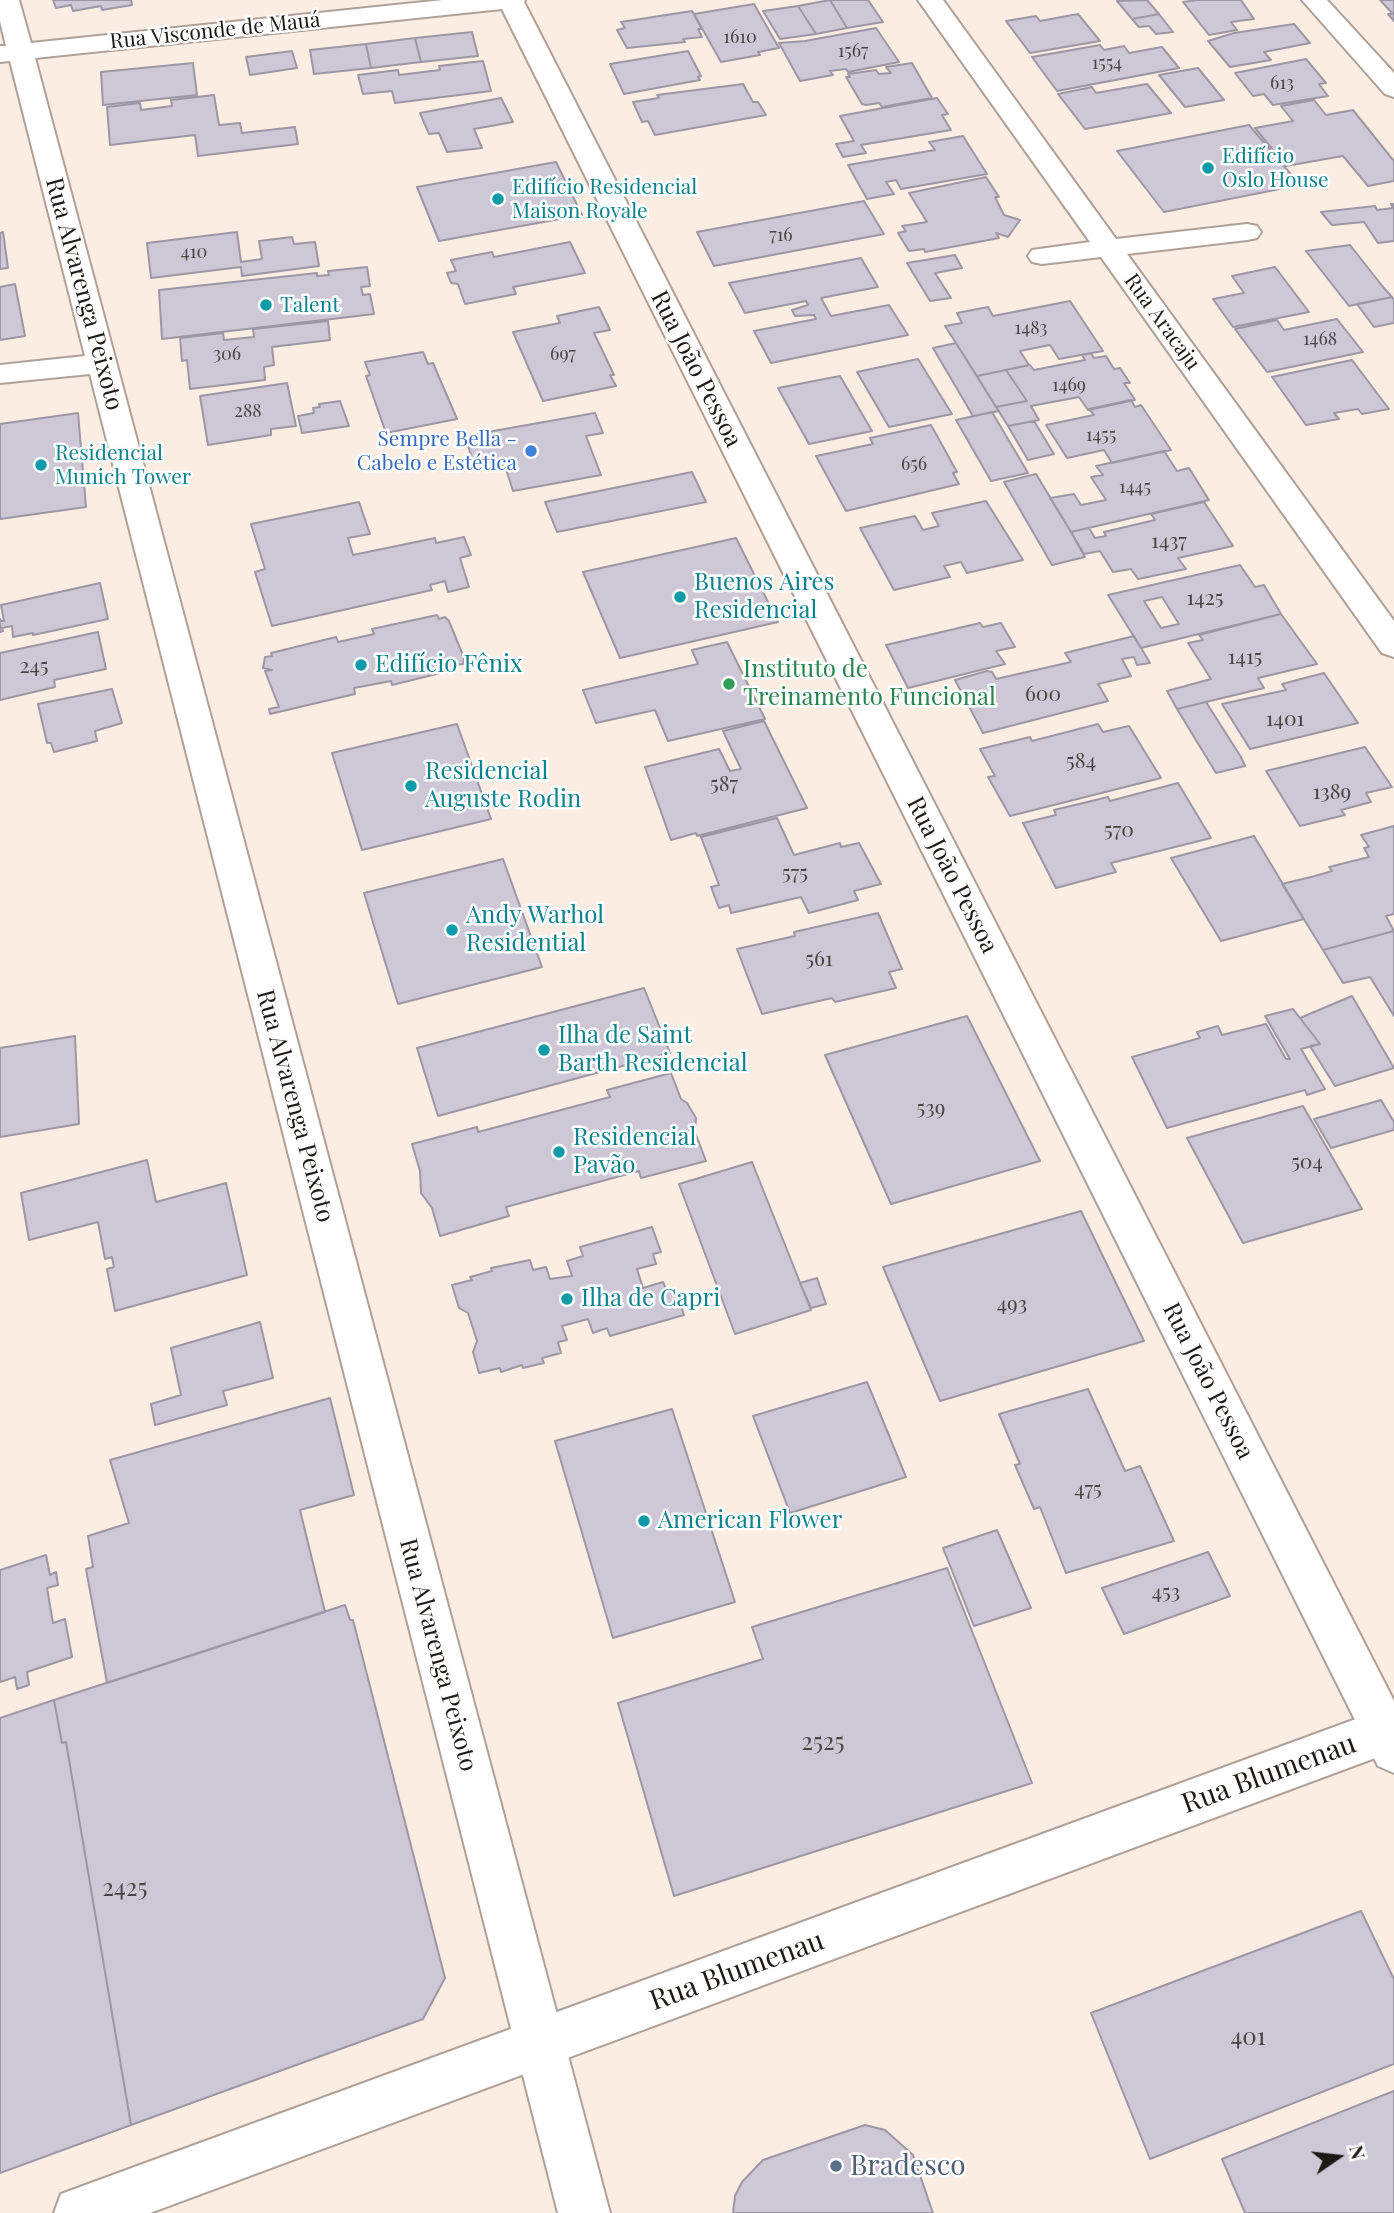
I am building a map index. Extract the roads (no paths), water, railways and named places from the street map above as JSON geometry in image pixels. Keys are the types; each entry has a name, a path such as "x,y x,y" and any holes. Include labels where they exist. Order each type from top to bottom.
{"street":[{"name":"Rua Alvarenga Peixoto","path":"7,0 10,52 102,363 584,2213"},
{"name":"Rua Visconde de Mauá","path":"10,52 511,0"},
{"name":"Rua João Pessoa","path":"511,0 1391,1737"},
{"name":"Rua Aracaju","path":"930,0 1394,645"},
{"path":"1314,0 1394,89"},
{"path":"1042,256 1247,232"},
{"path":"0,374 102,363"},
{"name":"Rua Blumenau","path":"80,2213 540,2043 1391,1737"}],"place":[{"name":"Edifício Oslo House","path":"1208,168"},
{"name":"Edifício Residencial Maison Royale","path":"498,199"},
{"name":"Talent","path":"266,305"},
{"name":"Sempre Bella - Cabelo e Estética","path":"531,451"},
{"name":"Residencial Munich Tower","path":"41,465"},
{"name":"Buenos Aires Residencial","path":"680,597"},
{"name":"Edifício Fênix","path":"361,665"},
{"name":"Instituto de Treinamento Funcional","path":"729,684"},
{"name":"Residencial Auguste Rodin","path":"411,786"},
{"name":"Andy Warhol Residential","path":"452,930"},
{"name":"Ilha de Saint Barth Residencial","path":"544,1050"},
{"name":"Residencial Pavão","path":"559,1152"},
{"name":"Ilha de Capri","path":"567,1299"},
{"name":"American Flower","path":"644,1521"},
{"name":"Bradesco","path":"836,2166"}]}
